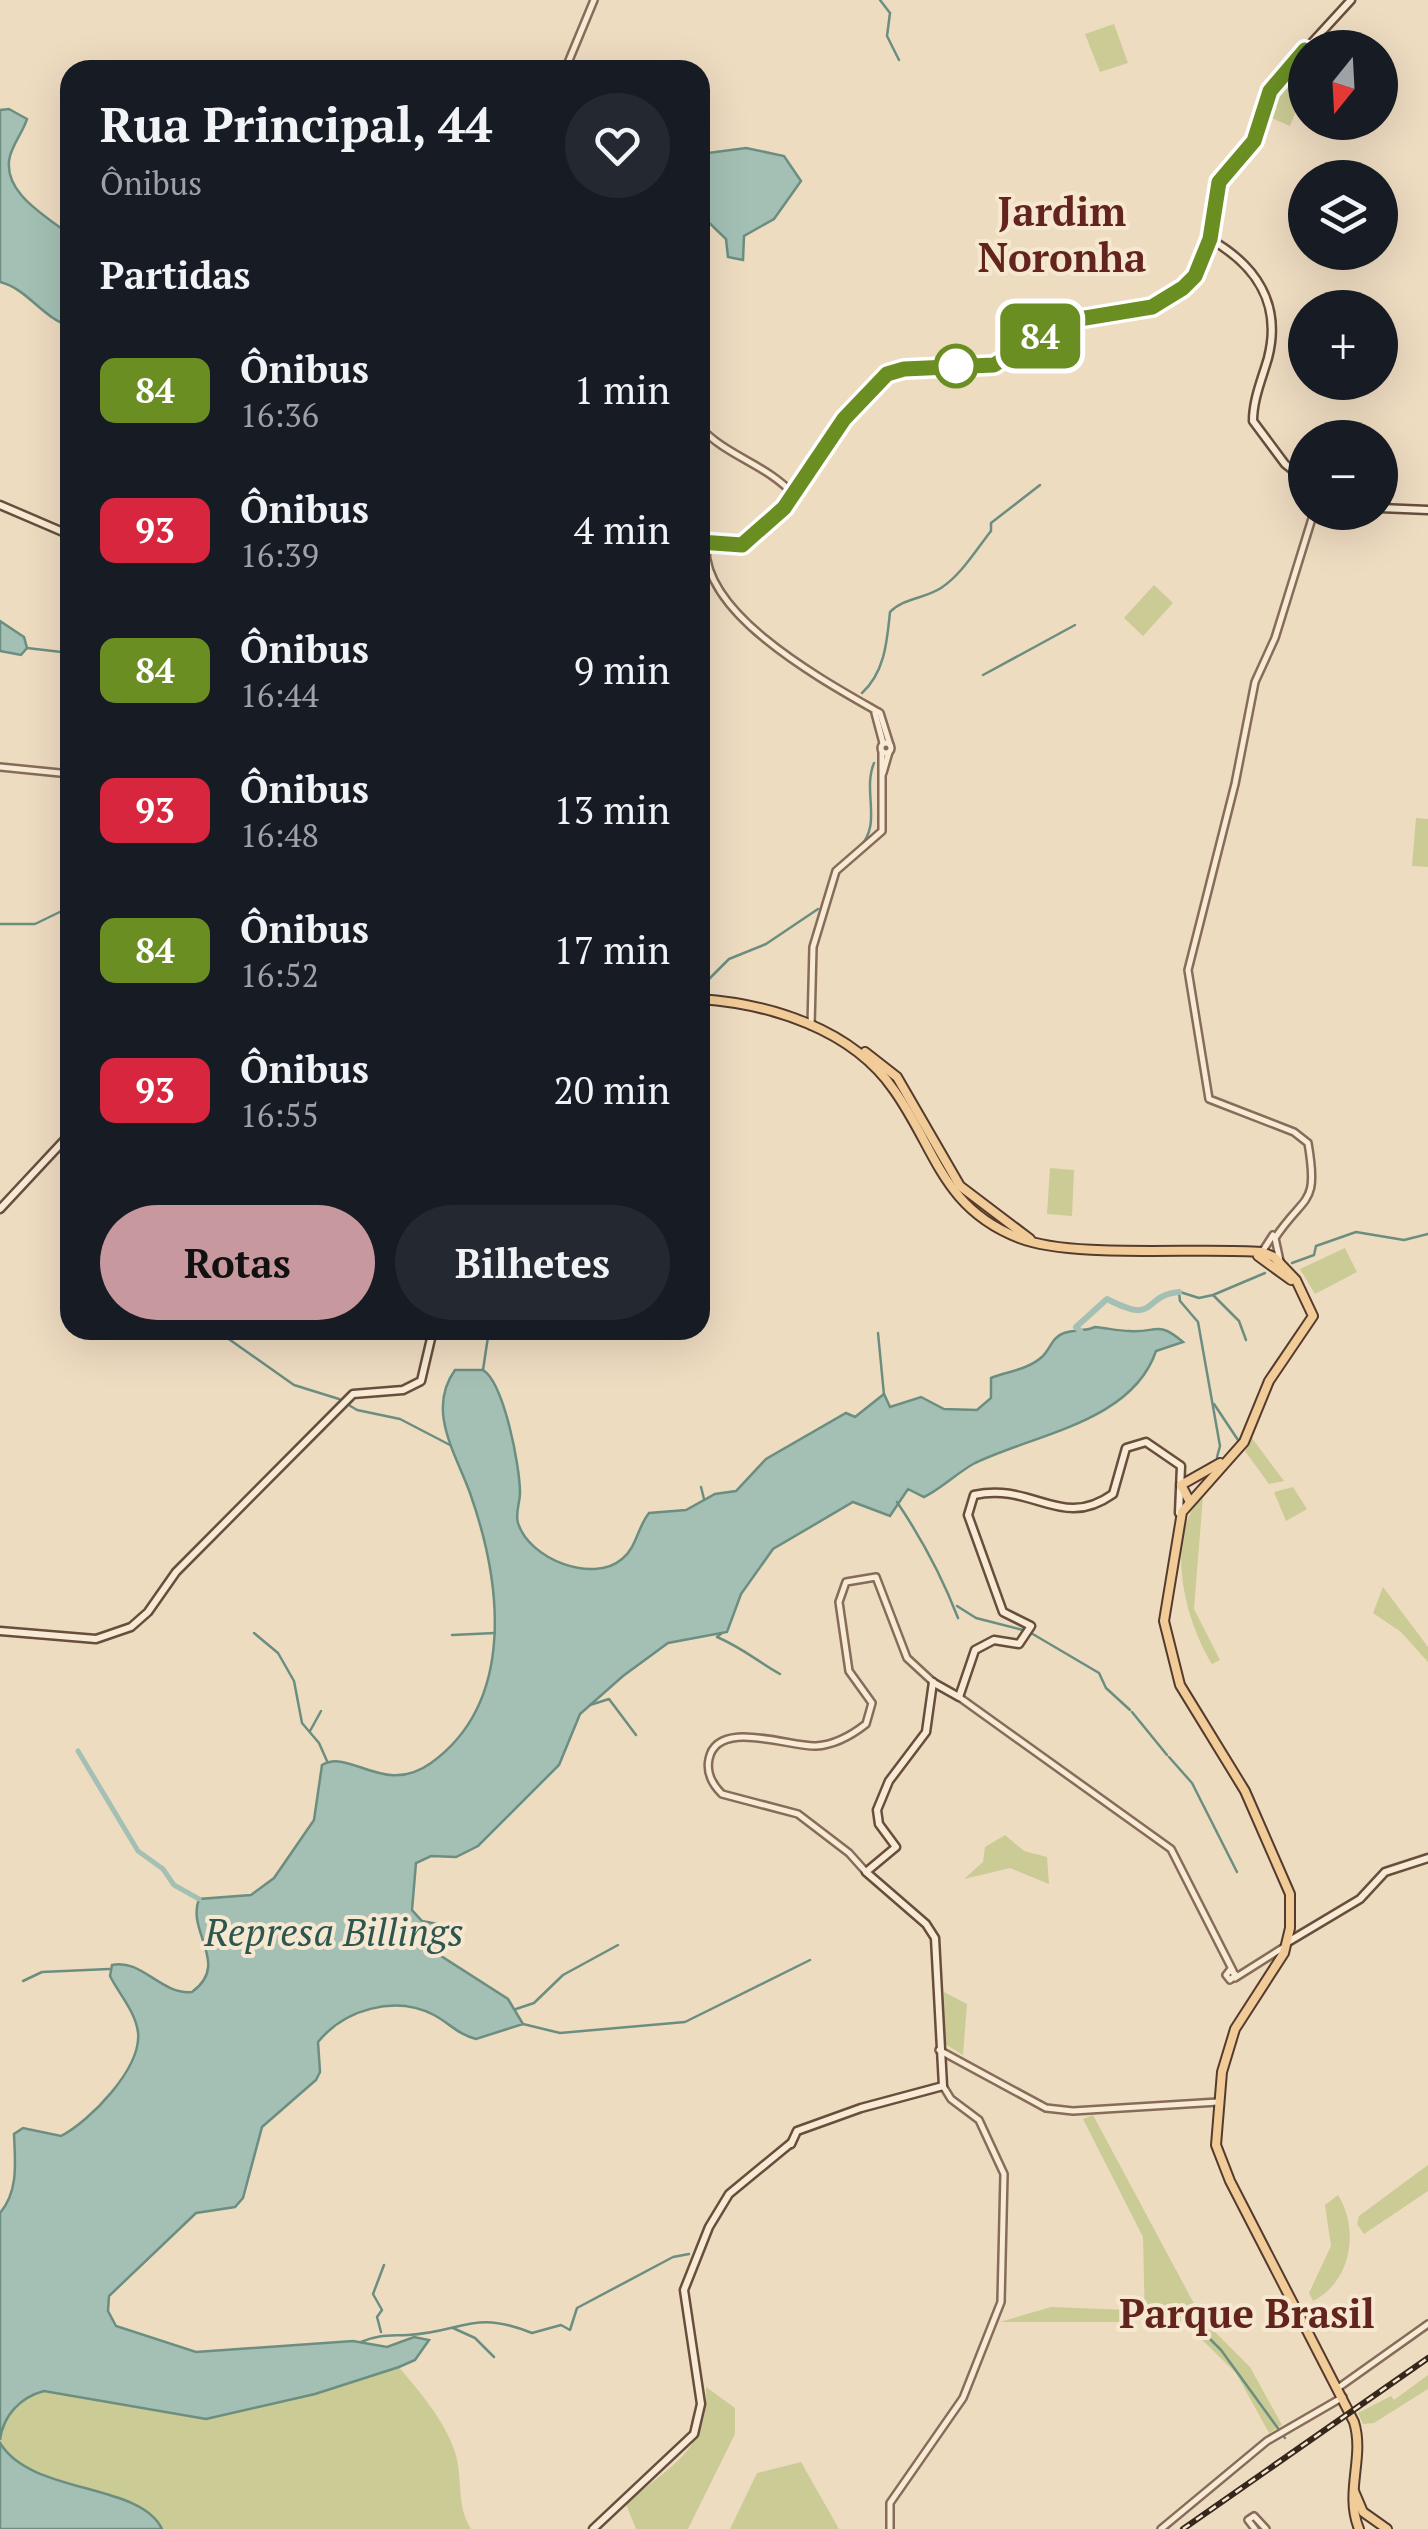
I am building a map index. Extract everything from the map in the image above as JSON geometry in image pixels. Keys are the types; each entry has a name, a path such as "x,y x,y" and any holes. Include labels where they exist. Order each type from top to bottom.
{"main road":[{"path":"1323,30 1351,0"},
{"path":"710,543 742,545 779,514 844,419 887,374 904,369 994,365 1066,320 1160,305 1195,276 1210,239 1219,182 1254,141 1270,91 1288,70"},
{"path":"1210,239 1246,262 1270,312 1271,340 1253,421 1288,466"},
{"path":"0,505 60,531"},
{"path":"1398,509 1428,510"},
{"path":"710,999 759,1006 810,1022 846,1044 881,1073 900,1098 937,1170 967,1207 1034,1242 1264,1254 1290,1272 1312,1307 1309,1324 1273,1374 1247,1436 1190,1500 1179,1526"},
{"path":"810,1022 895,1074 951,1173 977,1201 1021,1235"},
{"path":"0,1209 60,1145"},
{"path":"937,1170 951,1173"},
{"path":"949,1187 951,1173"},
{"path":"1264,1254 1298,1289 1308,1308 1309,1324"},
{"path":"0,1631 96,1639 131,1628 148,1612 176,1572 350,1396 360,1390 403,1390 418,1384 426,1371 431,1340"},
{"path":"933,1708 954,1695 969,1660 980,1646 994,1640 1019,1644 1032,1626 1003,1612 968,1515 971,1498 984,1493 1023,1494 1078,1511 1092,1508 1113,1494 1123,1453 1132,1444 1155,1446 1181,1466 1179,1526 1164,1622 1169,1654 1180,1685 1245,1791 1284,1871 1291,1904 1287,1944 1280,1962 1230,2042 1218,2102 1219,2158 1341,2393 1358,2436 1351,2502 1359,2529"},
{"path":"1181,1484 1229,1459"},
{"path":"1181,1484 1190,1500"},
{"path":"933,1682 954,1695"},
{"path":"790,2144 797,2131 861,2108 934,2088 945,2089 939,2050 935,1938 926,1924 866,1872 896,1844 879,1824 878,1810 889,1781 926,1732 933,1708 933,1682"},
{"path":"1287,1944 1360,1900 1385,1872 1428,1858"},
{"path":"594,2529 694,2434 701,2404 683,2293 709,2227 735,2187 806,2128"},
{"path":"1354,2482 1363,2512 1387,2529"}],"street":[{"path":"569,60 594,0"},
{"path":"710,437 779,479 794,495"},
{"path":"1280,1262 1275,1238 1289,1218 1306,1206 1312,1191 1307,1140 1209,1099 1188,973 1236,784 1255,682 1276,638 1309,530"},
{"path":"710,572 752,628 883,718 886,748 881,834 836,870 813,947 810,1022"},
{"path":"0,767 60,773"},
{"path":"1264,1254 1289,1218"},
{"path":"1264,1254 1278,1248"},
{"path":"866,1872 849,1853 798,1814 730,1800 717,1789 708,1769 712,1751 722,1742 739,1736 821,1746 860,1728 869,1718 872,1703 850,1671 839,1602 842,1588 851,1579 876,1577 907,1658 933,1682"},
{"path":"954,1695 1171,1849 1233,1973 1246,1971 1287,1944"},
{"path":"1266,1958 1280,1962"},
{"path":"939,2050 1046,2108 1218,2102"},
{"path":"890,2529 890,2502 963,2398 1001,2302 1004,2174 979,2120 945,2089"},
{"path":"1161,2529 1267,2441 1341,2393 1428,2324"},
{"path":"1255,2529 1248,2520 1258,2518 1266,2529"}],"green space":[{"path":"1114,24 1128,63 1100,72 1085,34"},
{"path":"1287,79 1288,80 1288,125 1267,116"},
{"path":"1154,585 1173,603 1143,636 1124,618"},
{"path":"1416,818 1428,819 1428,867 1412,866"},
{"path":"1050,1168 1074,1170 1072,1216 1047,1214"},
{"path":"1345,1248 1357,1272 1315,1294 1300,1269"},
{"path":"1252,1438 1284,1481 1269,1484 1245,1451"},
{"path":"1293,1487 1307,1509 1286,1521 1274,1492"},
{"path":"1203,1496 1194,1609 1220,1660 1212,1664 1194,1625 1182,1578 1184,1533"},
{"path":"1383,1587 1428,1647 1428,1662 1401,1632 1373,1613"},
{"path":"1005,1835 1024,1851 1047,1857 1049,1884 1010,1868 964,1879 983,1862 985,1847"},
{"path":"944,1992 967,2004 963,2055 945,2044"},
{"path":"1093,2115 1199,2313 1172,2325 1145,2323 1143,2237 1083,2119"},
{"path":"1428,2165 1428,2191 1364,2234 1357,2224 1359,2216"},
{"path":"1338,2195 1349,2224 1348,2254 1336,2281 1313,2301 1309,2293 1331,2246 1325,2205"},
{"path":"1051,2307 1131,2310 1132,2322 1000,2322"},
{"path":"1202,2319 1250,2367 1282,2425 1269,2433 1236,2373 1188,2326"},
{"path":"399,2367 445,2428 457,2462 463,2511 471,2529 162,2529 150,2514 132,2503 35,2472 15,2460 0,2443 13,2410 44,2391 206,2419 315,2394"},
{"path":"1428,2375 1428,2389 1374,2423 1363,2424 1358,2413 1391,2396 1394,2400"},
{"path":"706,2387 735,2408 735,2434 688,2529 636,2529 626,2504 694,2442 705,2409"},
{"path":"801,2462 839,2529 730,2529 757,2473"}],"water":[{"path":"9,109 27,119 10,156 12,181 28,202 60,228 60,322 19,291 0,282 0,110"},
{"path":"746,148 784,156 801,181 774,219 744,236 743,260 728,257 726,239 710,224 710,153"},
{"path":"0,621 24,637 27,648 21,655 0,651"},
{"name":"Represa Billings","path":"1095,1327 1126,1331 1162,1329 1183,1342 1156,1351 1144,1375 1126,1394 1079,1423 975,1463 924,1497 908,1489 890,1516 853,1502 773,1549 741,1594 727,1632 668,1643 623,1676 580,1714 559,1765 478,1846 456,1857 431,1856 416,1863 412,1910 422,1921 443,1925 434,1948 508,1999 523,2024 476,2039 434,2015 403,2006 372,2009 342,2021 318,2042 320,2072 316,2080 262,2127 243,2198 235,2207 196,2213 109,2296 108,2311 116,2326 196,2352 353,2341 387,2347 414,2337 429,2340 415,2360 315,2394 206,2419 44,2391 15,2408 0,2440 0,2213 13,2185 14,2134 23,2128 61,2136 99,2106 123,2077 137,2046 138,2032 110,1976 112,1965 132,1967 170,1988 192,1992 208,1970 198,1924 199,1899 251,1895 274,1878 314,1820 322,1765 333,1761 383,1774 414,1772 431,1763 459,1737 478,1707 489,1674 494,1601 481,1527 443,1416 447,1385 455,1370 483,1370 498,1391 514,1446 520,1493 517,1519 524,1536 548,1557 563,1564 595,1569 610,1566 627,1554 649,1513 686,1510 715,1494 736,1491 766,1459 846,1413 855,1417 884,1394 890,1407 921,1397 944,1409 977,1410 991,1398 991,1378 1037,1361 1060,1335"},
{"path":"0,2443 15,2460 35,2472 132,2503 150,2514 162,2529 0,2529"}],"waterway":[{"path":"880,0 890,13 887,36 899,60"},
{"path":"862,693 880,666 890,612 948,583 991,531 991,523 1040,485"},
{"path":"983,675 1075,625"},
{"path":"27,648 60,652"},
{"path":"859,848 870,829 874,763"},
{"path":"710,978 729,959 766,944 818,909"},
{"path":"0,924 35,924 60,912"},
{"path":"1292,1263 1314,1255 1316,1246 1356,1232 1404,1240 1428,1234"},
{"path":"1180,1292 1199,1298 1213,1295 1265,1273"},
{"path":"1179,1292 1180,1301 1198,1322 1220,1446 1217,1457"},
{"path":"1086,1337 1076,1327 1107,1299 1142,1310 1179,1292"},
{"path":"1213,1295 1239,1321 1246,1340"},
{"path":"878,1333 884,1395"},
{"path":"230,1340 294,1385 339,1399 357,1410 400,1419 450,1445"},
{"path":"483,1370 488,1340"},
{"path":"1214,1404 1238,1440"},
{"path":"701,1487 704,1499"},
{"path":"897,1502 931,1559 958,1618"},
{"path":"957,1606 976,1618 1027,1631"},
{"path":"254,1633 278,1653 294,1681 302,1723 319,1743 327,1761"},
{"path":"452,1635 495,1633"},
{"path":"722,1633 717,1637 780,1674"},
{"path":"1031,1633 1099,1673 1106,1688 1130,1710"},
{"path":"590,1705 609,1699 636,1735"},
{"path":"310,1731 321,1711"},
{"path":"1132,1712 1167,1755"},
{"path":"78,1751 138,1851 163,1869 174,1885 199,1899"},
{"path":"1169,1757 1192,1783 1237,1872"},
{"path":"516,2009 534,2003 563,1975 618,1945"},
{"path":"523,2024 560,2033 685,2022 810,1960"},
{"path":"23,1981 42,1972 109,1969"},
{"path":"361,2342 481,2322 532,2333 561,2325 570,2330 577,2308 673,2257 689,2254"},
{"path":"381,2332 377,2317 382,2310 373,2294 384,2265"},
{"path":"1193,2322 1221,2350 1285,2438"},
{"path":"453,2328 475,2338 494,2357"}],"railway":[{"path":"1183,2529 1428,2358"}],"bus line":[{"name":"84","path":"710,543 742,545 779,514 844,419 887,374 904,369 994,365 1061,322 1152,307 1175,296 1195,276 1210,239 1219,182 1254,141 1266,98 1288,68"}],"district":[{"name":"Jardim Noronha","path":"1062,233"},
{"name":"Parque Brasil","path":"1247,2312"}]}
